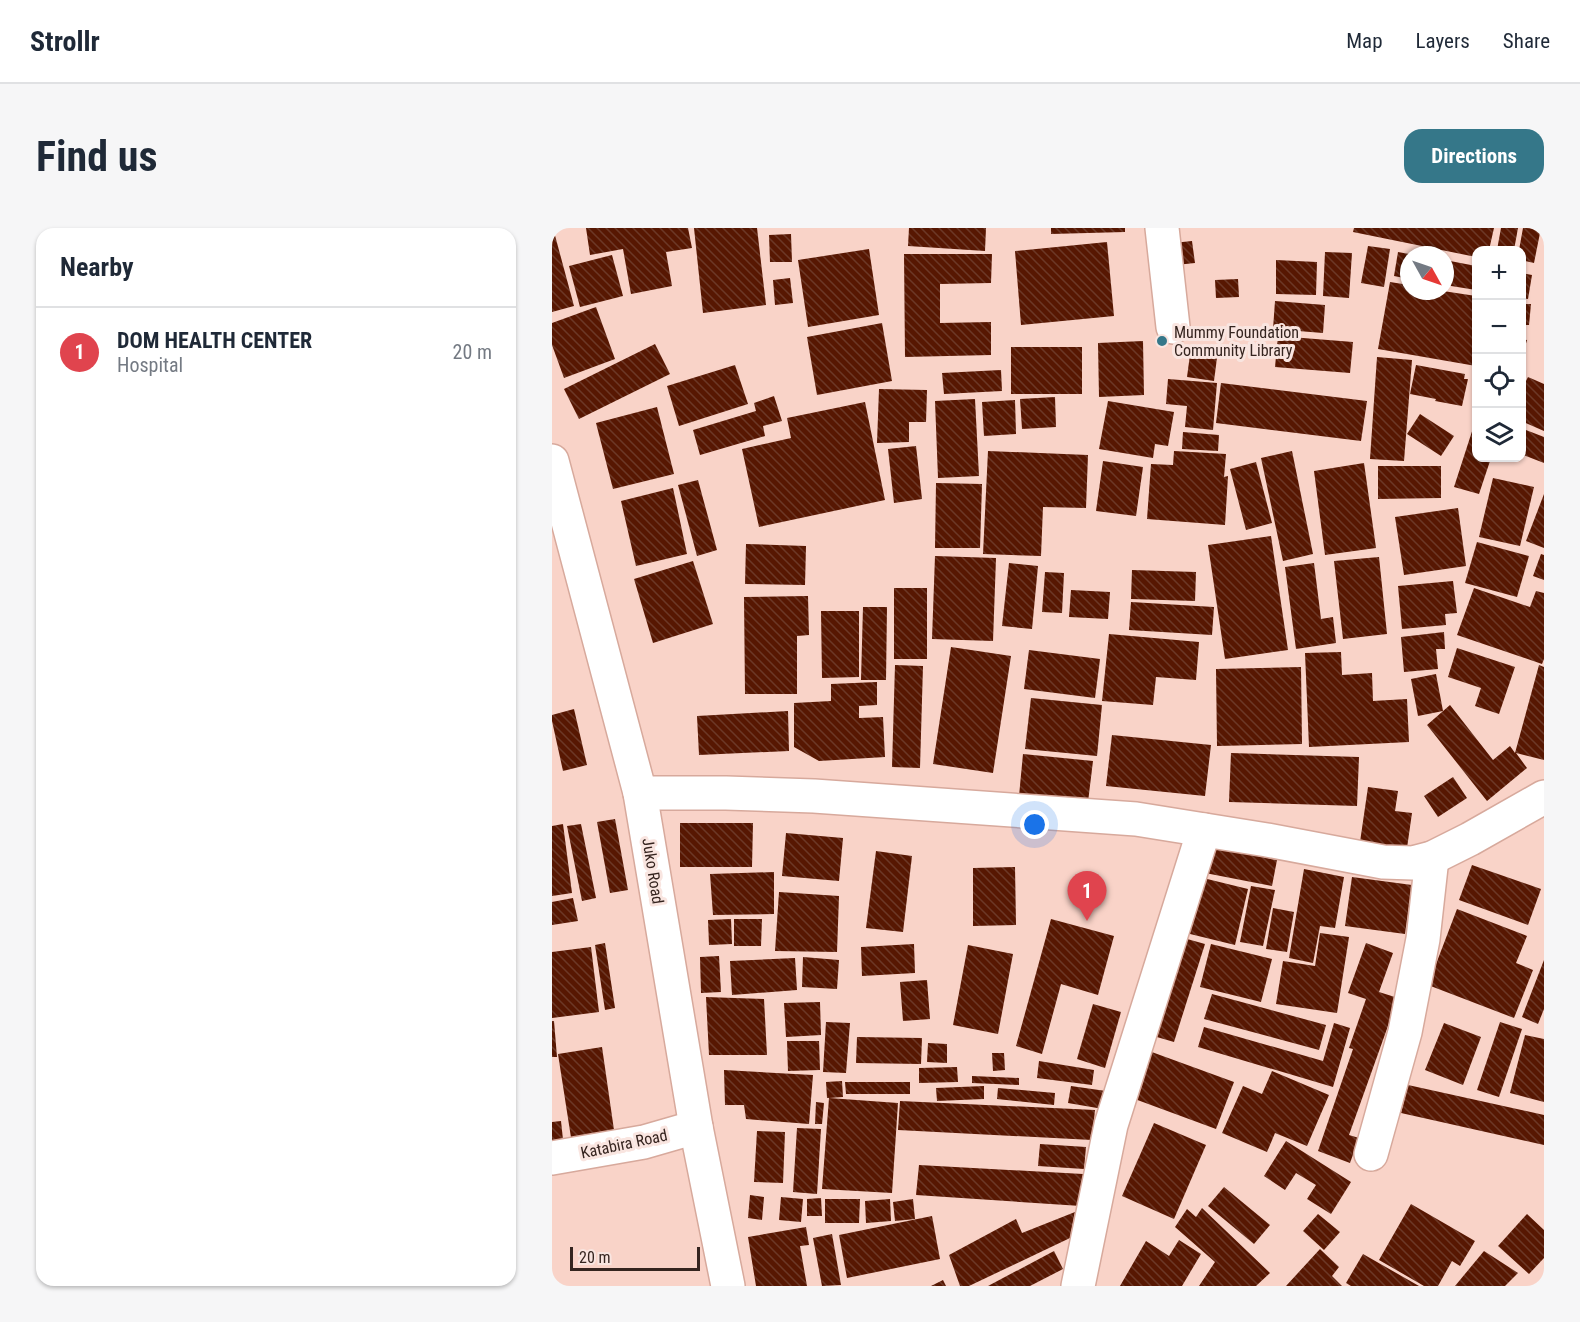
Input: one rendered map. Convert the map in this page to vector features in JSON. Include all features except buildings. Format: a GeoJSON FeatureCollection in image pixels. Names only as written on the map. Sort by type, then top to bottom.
{"type":"FeatureCollection","features":[{"type":"Feature","properties":{"kind":"street"},"geometry":{"type":"LineString","coordinates":[[1162,228],[1173,327]]}},
{"type":"Feature","properties":{"kind":"street","name":"Juko Road"},"geometry":{"type":"LineString","coordinates":[[552,461],[561,533],[640,793],[696,1127],[728,1286]]}},
{"type":"Feature","properties":{"kind":"street"},"geometry":{"type":"LineString","coordinates":[[640,793],[814,796],[1136,819],[1383,862],[1413,863],[1432,858],[1470,839],[1544,797]]}},
{"type":"Feature","properties":{"kind":"street"},"geometry":{"type":"LineString","coordinates":[[1078,1286],[1111,1125],[1204,830]]}},
{"type":"Feature","properties":{"kind":"street"},"geometry":{"type":"LineString","coordinates":[[1371,1154],[1405,1032],[1423,939],[1432,858]]}},
{"type":"Feature","properties":{"kind":"street","name":"Katabira Road"},"geometry":{"type":"LineString","coordinates":[[552,1158],[644,1142],[696,1127]]}},
{"type":"Feature","properties":{"kind":"place","name":"Mummy Foundation Community Library"},"geometry":{"type":"Point","coordinates":[1162,341]}},
{"type":"Feature","properties":{"kind":"place","name":"DOM HEALTH CENTER"},"geometry":{"type":"Point","coordinates":[1087,921]}}]}
